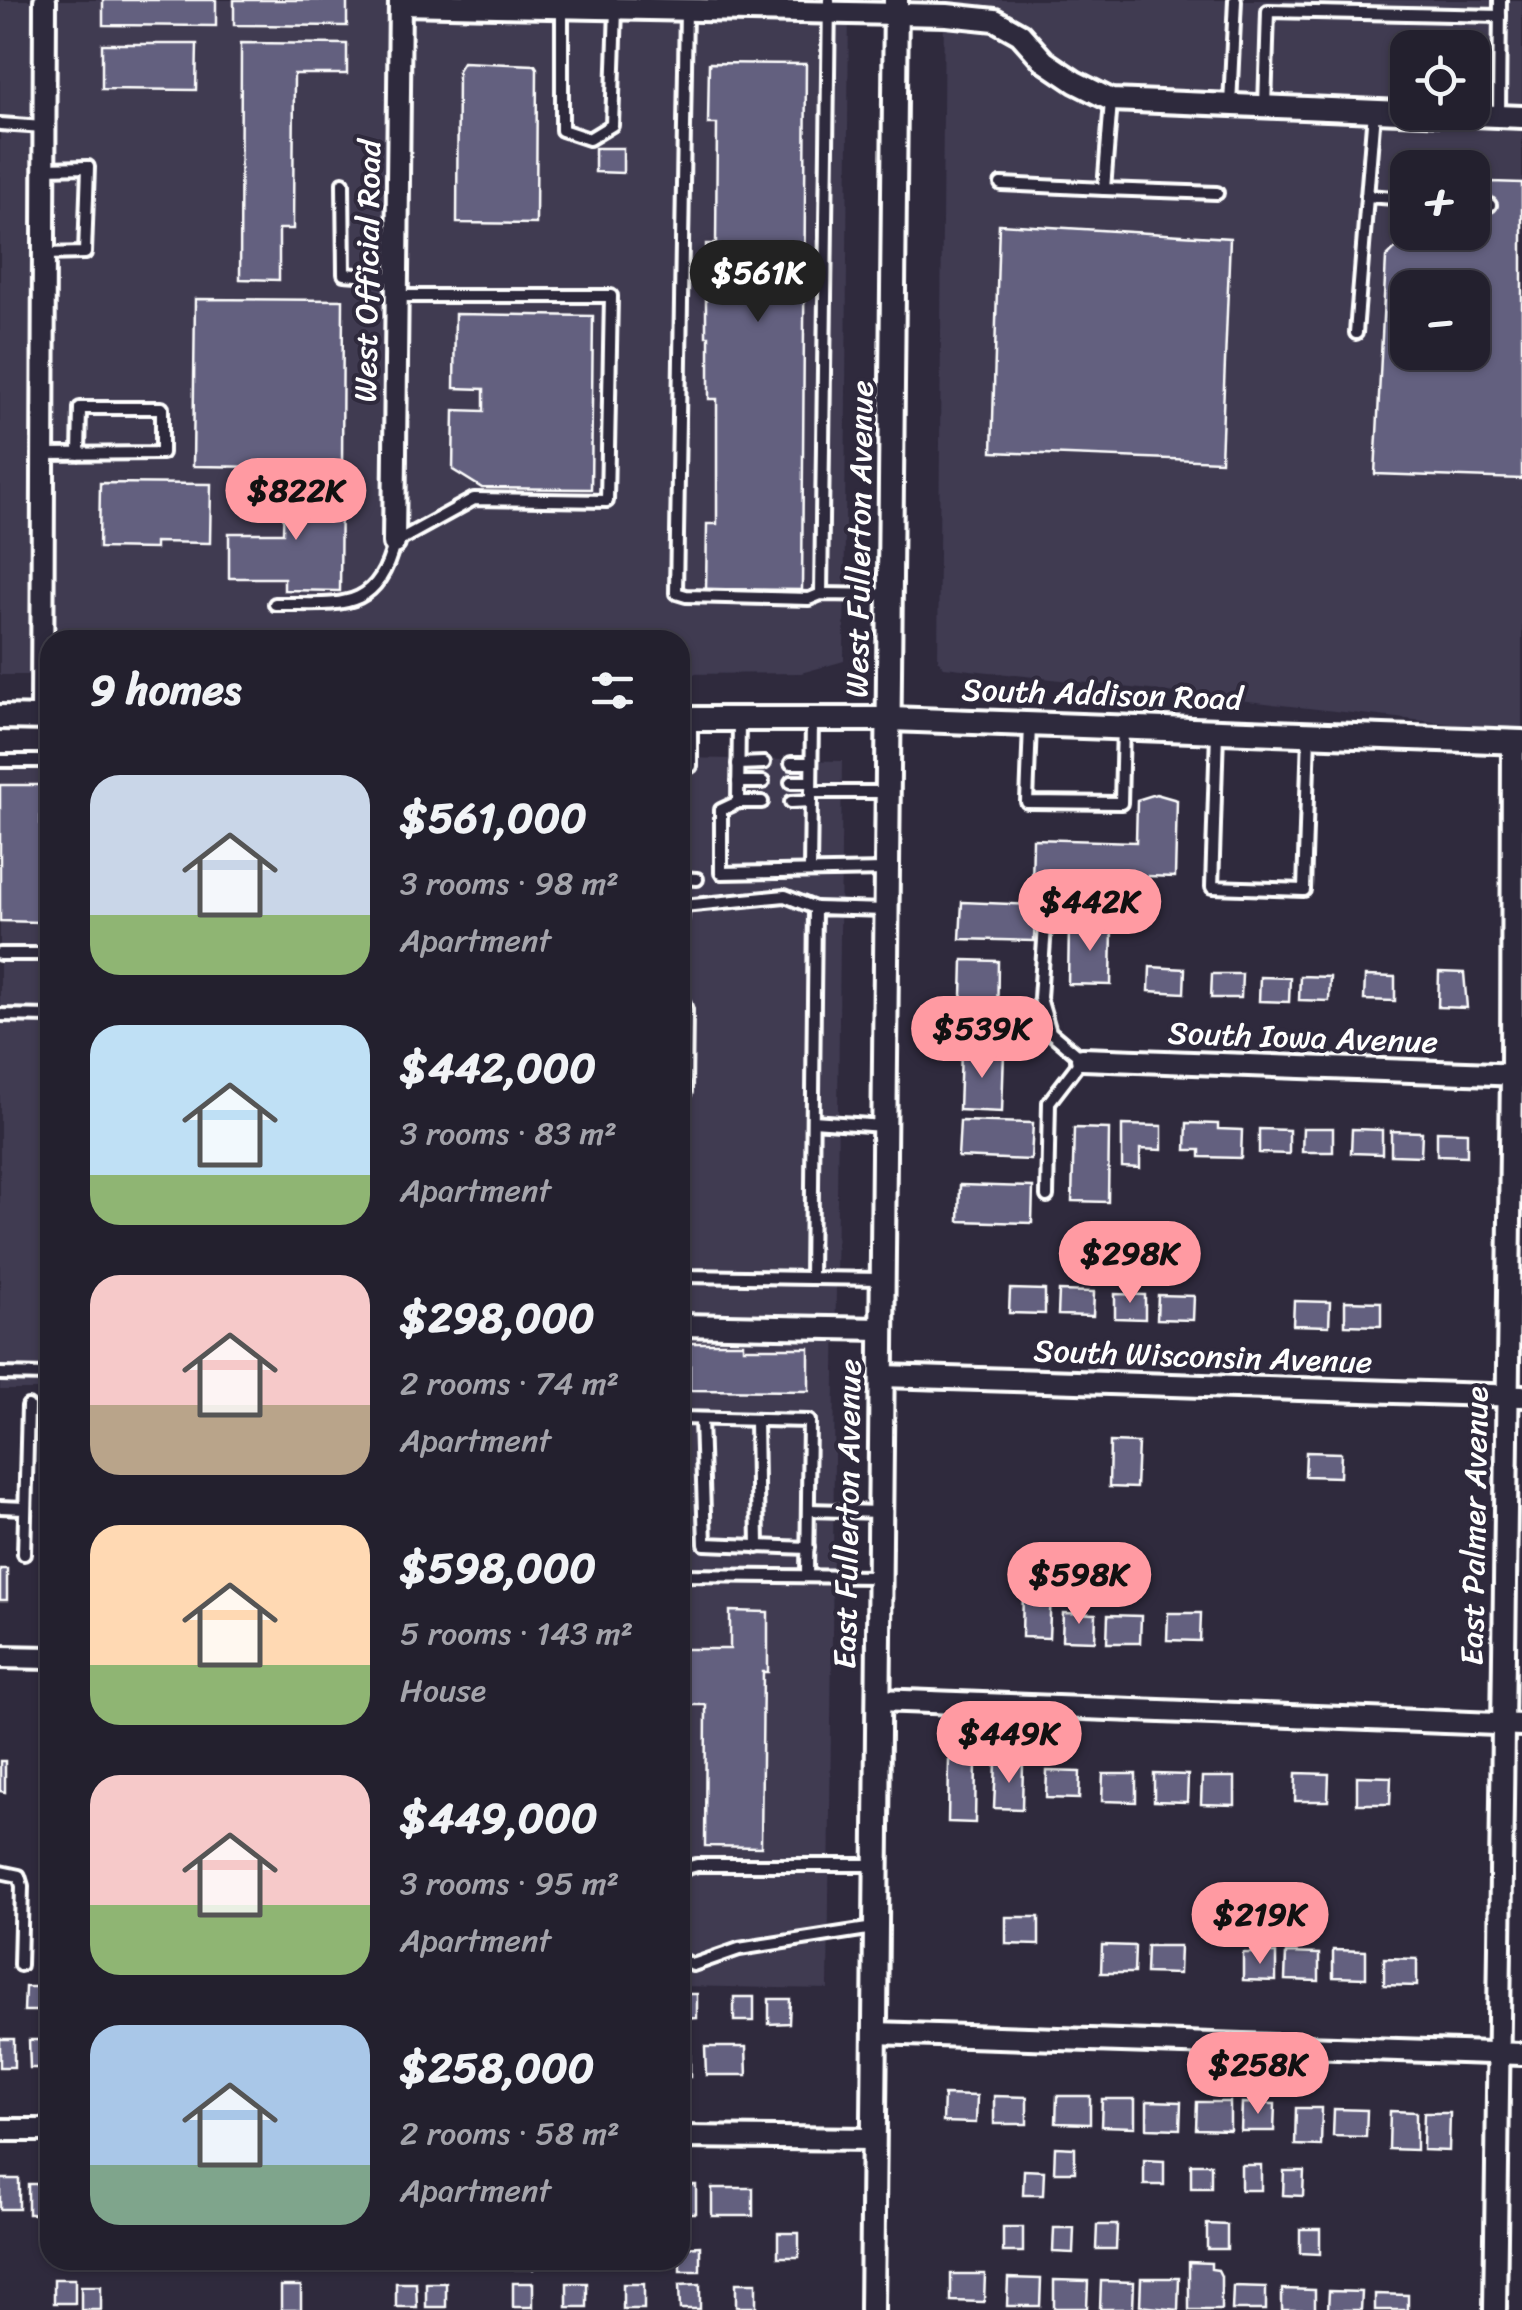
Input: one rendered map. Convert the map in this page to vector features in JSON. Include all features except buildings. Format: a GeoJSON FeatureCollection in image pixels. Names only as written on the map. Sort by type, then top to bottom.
{"type":"FeatureCollection","features":[{"type":"Feature","properties":{"kind":"street"},"geometry":{"type":"LineString","coordinates":[[45,0],[45,630]]}},
{"type":"Feature","properties":{"kind":"street"},"geometry":{"type":"LineString","coordinates":[[400,2],[616,8],[896,6],[996,20],[1020,34],[1044,61],[1112,100],[1522,117]]}},
{"type":"Feature","properties":{"kind":"street","name":"West Official Road"},"geometry":{"type":"LineString","coordinates":[[394,543],[400,2]]}},
{"type":"Feature","properties":{"kind":"street","name":"West Fullerton Avenue"},"geometry":{"type":"LineString","coordinates":[[890,719],[896,6]]}},
{"type":"Feature","properties":{"kind":"street"},"geometry":{"type":"LineString","coordinates":[[0,717],[40,718]]}},
{"type":"Feature","properties":{"kind":"street","name":"South Addison Road"},"geometry":{"type":"LineString","coordinates":[[690,719],[890,719],[1517,742]]}},
{"type":"Feature","properties":{"kind":"street","name":"East Fullerton Avenue"},"geometry":{"type":"LineString","coordinates":[[872,2310],[890,719]]}},
{"type":"Feature","properties":{"kind":"street","name":"East Palmer Avenue"},"geometry":{"type":"LineString","coordinates":[[1495,2310],[1498,2053],[1511,1724],[1517,742]]}},
{"type":"Feature","properties":{"kind":"street","name":"South Iowa Avenue"},"geometry":{"type":"LineString","coordinates":[[1082,1059],[1517,1074]]}},
{"type":"Feature","properties":{"kind":"street"},"geometry":{"type":"LineString","coordinates":[[690,1325],[881,1329]]}},
{"type":"Feature","properties":{"kind":"street","name":"South Wisconsin Avenue"},"geometry":{"type":"LineString","coordinates":[[882,1376],[1514,1395]]}},
{"type":"Feature","properties":{"kind":"street"},"geometry":{"type":"LineString","coordinates":[[0,1657],[40,1658]]}},
{"type":"Feature","properties":{"kind":"street"},"geometry":{"type":"LineString","coordinates":[[878,1700],[1511,1724]]}},
{"type":"Feature","properties":{"kind":"street"},"geometry":{"type":"LineString","coordinates":[[874,2033],[1522,2054]]}},
{"type":"Feature","properties":{"kind":"street"},"geometry":{"type":"LineString","coordinates":[[0,2130],[40,2130]]}},
{"type":"Feature","properties":{"kind":"street"},"geometry":{"type":"LineString","coordinates":[[690,2137],[872,2139]]}},
{"type":"Feature","properties":{"kind":"lane"},"geometry":{"type":"LineString","coordinates":[[1230,106],[1235,0]]}},
{"type":"Feature","properties":{"kind":"lane"},"geometry":{"type":"LineString","coordinates":[[1499,116],[1500,0]]}},
{"type":"Feature","properties":{"kind":"lane"},"geometry":{"type":"LineString","coordinates":[[675,6],[676,593],[809,599],[821,594],[890,595]]}},
{"type":"Feature","properties":{"kind":"lane"},"geometry":{"type":"LineString","coordinates":[[821,594],[829,6]]}},
{"type":"Feature","properties":{"kind":"lane"},"geometry":{"type":"LineString","coordinates":[[562,7],[562,130],[589,139],[612,125],[616,8]]}},
{"type":"Feature","properties":{"kind":"lane"},"geometry":{"type":"LineString","coordinates":[[1265,107],[1268,11],[1500,16]]}},
{"type":"Feature","properties":{"kind":"lane"},"geometry":{"type":"LineString","coordinates":[[1104,189],[1112,100]]}},
{"type":"Feature","properties":{"kind":"lane"},"geometry":{"type":"LineString","coordinates":[[1356,333],[1374,111]]}},
{"type":"Feature","properties":{"kind":"lane"},"geometry":{"type":"LineString","coordinates":[[0,124],[44,126]]}},
{"type":"Feature","properties":{"kind":"lane"},"geometry":{"type":"LineString","coordinates":[[44,168],[88,167],[84,253],[44,254]]}},
{"type":"Feature","properties":{"kind":"lane"},"geometry":{"type":"LineString","coordinates":[[275,604],[346,603],[364,595],[388,570],[394,543],[474,499],[607,501],[611,296],[397,287],[344,274],[343,183]]}},
{"type":"Feature","properties":{"kind":"lane"},"geometry":{"type":"LineString","coordinates":[[1001,184],[1217,193]]}},
{"type":"Feature","properties":{"kind":"lane"},"geometry":{"type":"LineString","coordinates":[[1367,196],[1390,198]]}},
{"type":"Feature","properties":{"kind":"lane"},"geometry":{"type":"LineString","coordinates":[[42,454],[79,454],[162,453],[162,408],[80,408],[79,454]]}},
{"type":"Feature","properties":{"kind":"lane"},"geometry":{"type":"LineString","coordinates":[[738,718],[738,802]]}},
{"type":"Feature","properties":{"kind":"lane"},"geometry":{"type":"LineString","coordinates":[[810,871],[812,718]]}},
{"type":"Feature","properties":{"kind":"lane"},"geometry":{"type":"LineString","coordinates":[[1030,724],[1027,802],[1121,803],[1123,728]]}},
{"type":"Feature","properties":{"kind":"lane"},"geometry":{"type":"LineString","coordinates":[[1217,731],[1212,887],[1304,890],[1309,734]]}},
{"type":"Feature","properties":{"kind":"lane"},"geometry":{"type":"LineString","coordinates":[[0,761],[40,761]]}},
{"type":"Feature","properties":{"kind":"lane"},"geometry":{"type":"LineString","coordinates":[[738,764],[764,763]]}},
{"type":"Feature","properties":{"kind":"lane"},"geometry":{"type":"LineString","coordinates":[[791,763],[811,763]]}},
{"type":"Feature","properties":{"kind":"lane"},"geometry":{"type":"LineString","coordinates":[[738,782],[763,782]]}},
{"type":"Feature","properties":{"kind":"lane"},"geometry":{"type":"LineString","coordinates":[[791,782],[811,792],[888,792]]}},
{"type":"Feature","properties":{"kind":"lane"},"geometry":{"type":"LineString","coordinates":[[791,802],[811,792]]}},
{"type":"Feature","properties":{"kind":"lane"},"geometry":{"type":"LineString","coordinates":[[762,802],[738,802],[722,810],[721,872],[887,870]]}},
{"type":"Feature","properties":{"kind":"lane"},"geometry":{"type":"LineString","coordinates":[[690,878],[697,878]]}},
{"type":"Feature","properties":{"kind":"lane"},"geometry":{"type":"LineString","coordinates":[[690,905],[785,896],[816,908],[887,910]]}},
{"type":"Feature","properties":{"kind":"lane"},"geometry":{"type":"LineString","coordinates":[[811,1278],[816,908]]}},
{"type":"Feature","properties":{"kind":"lane"},"geometry":{"type":"LineString","coordinates":[[1045,926],[1040,998],[1050,1032],[1082,1059],[1049,1102],[1048,1196]]}},
{"type":"Feature","properties":{"kind":"lane"},"geometry":{"type":"LineString","coordinates":[[0,954],[40,954]]}},
{"type":"Feature","properties":{"kind":"lane"},"geometry":{"type":"LineString","coordinates":[[0,1015],[40,1016]]}},
{"type":"Feature","properties":{"kind":"lane"},"geometry":{"type":"LineString","coordinates":[[813,1121],[884,1126]]}},
{"type":"Feature","properties":{"kind":"lane"},"geometry":{"type":"LineString","coordinates":[[690,1276],[882,1279]]}},
{"type":"Feature","properties":{"kind":"lane"},"geometry":{"type":"LineString","coordinates":[[0,1374],[40,1375]]}},
{"type":"Feature","properties":{"kind":"lane"},"geometry":{"type":"LineString","coordinates":[[24,1554],[28,1406]]}},
{"type":"Feature","properties":{"kind":"lane"},"geometry":{"type":"LineString","coordinates":[[690,1418],[809,1421],[808,1575]]}},
{"type":"Feature","properties":{"kind":"lane"},"geometry":{"type":"LineString","coordinates":[[701,1419],[705,1544],[808,1548]]}},
{"type":"Feature","properties":{"kind":"lane"},"geometry":{"type":"LineString","coordinates":[[756,1420],[758,1546]]}},
{"type":"Feature","properties":{"kind":"lane"},"geometry":{"type":"LineString","coordinates":[[0,1507],[25,1508]]}},
{"type":"Feature","properties":{"kind":"lane"},"geometry":{"type":"LineString","coordinates":[[808,1510],[880,1512]]}},
{"type":"Feature","properties":{"kind":"lane"},"geometry":{"type":"LineString","coordinates":[[690,1574],[879,1578]]}},
{"type":"Feature","properties":{"kind":"lane"},"geometry":{"type":"LineString","coordinates":[[690,1867],[876,1865]]}},
{"type":"Feature","properties":{"kind":"lane"},"geometry":{"type":"LineString","coordinates":[[0,1872],[19,1876],[22,1886],[20,1965]]}},
{"type":"Feature","properties":{"kind":"lane"},"geometry":{"type":"LineString","coordinates":[[690,1963],[739,1950],[875,1928]]}},
{"type":"Feature","properties":{"kind":"shaded area"},"geometry":{"type":"Polygon","coordinates":[[[0,0],[849,0],[844,661],[801,673],[690,674],[690,630],[40,630],[40,675],[0,675],[0,0]]]}},
{"type":"Feature","properties":{"kind":"shaded area"},"geometry":{"type":"Polygon","coordinates":[[[944,0],[1522,0],[1522,732],[944,667],[938,660],[944,0]]]}},
{"type":"Feature","properties":{"kind":"shaded area"},"geometry":{"type":"Polygon","coordinates":[[[0,754],[40,755],[40,1390],[0,1390],[0,754]]]}},
{"type":"Feature","properties":{"kind":"shaded area"},"geometry":{"type":"Polygon","coordinates":[[[690,758],[842,761],[828,1989],[690,1986],[690,758]]]}}]}
